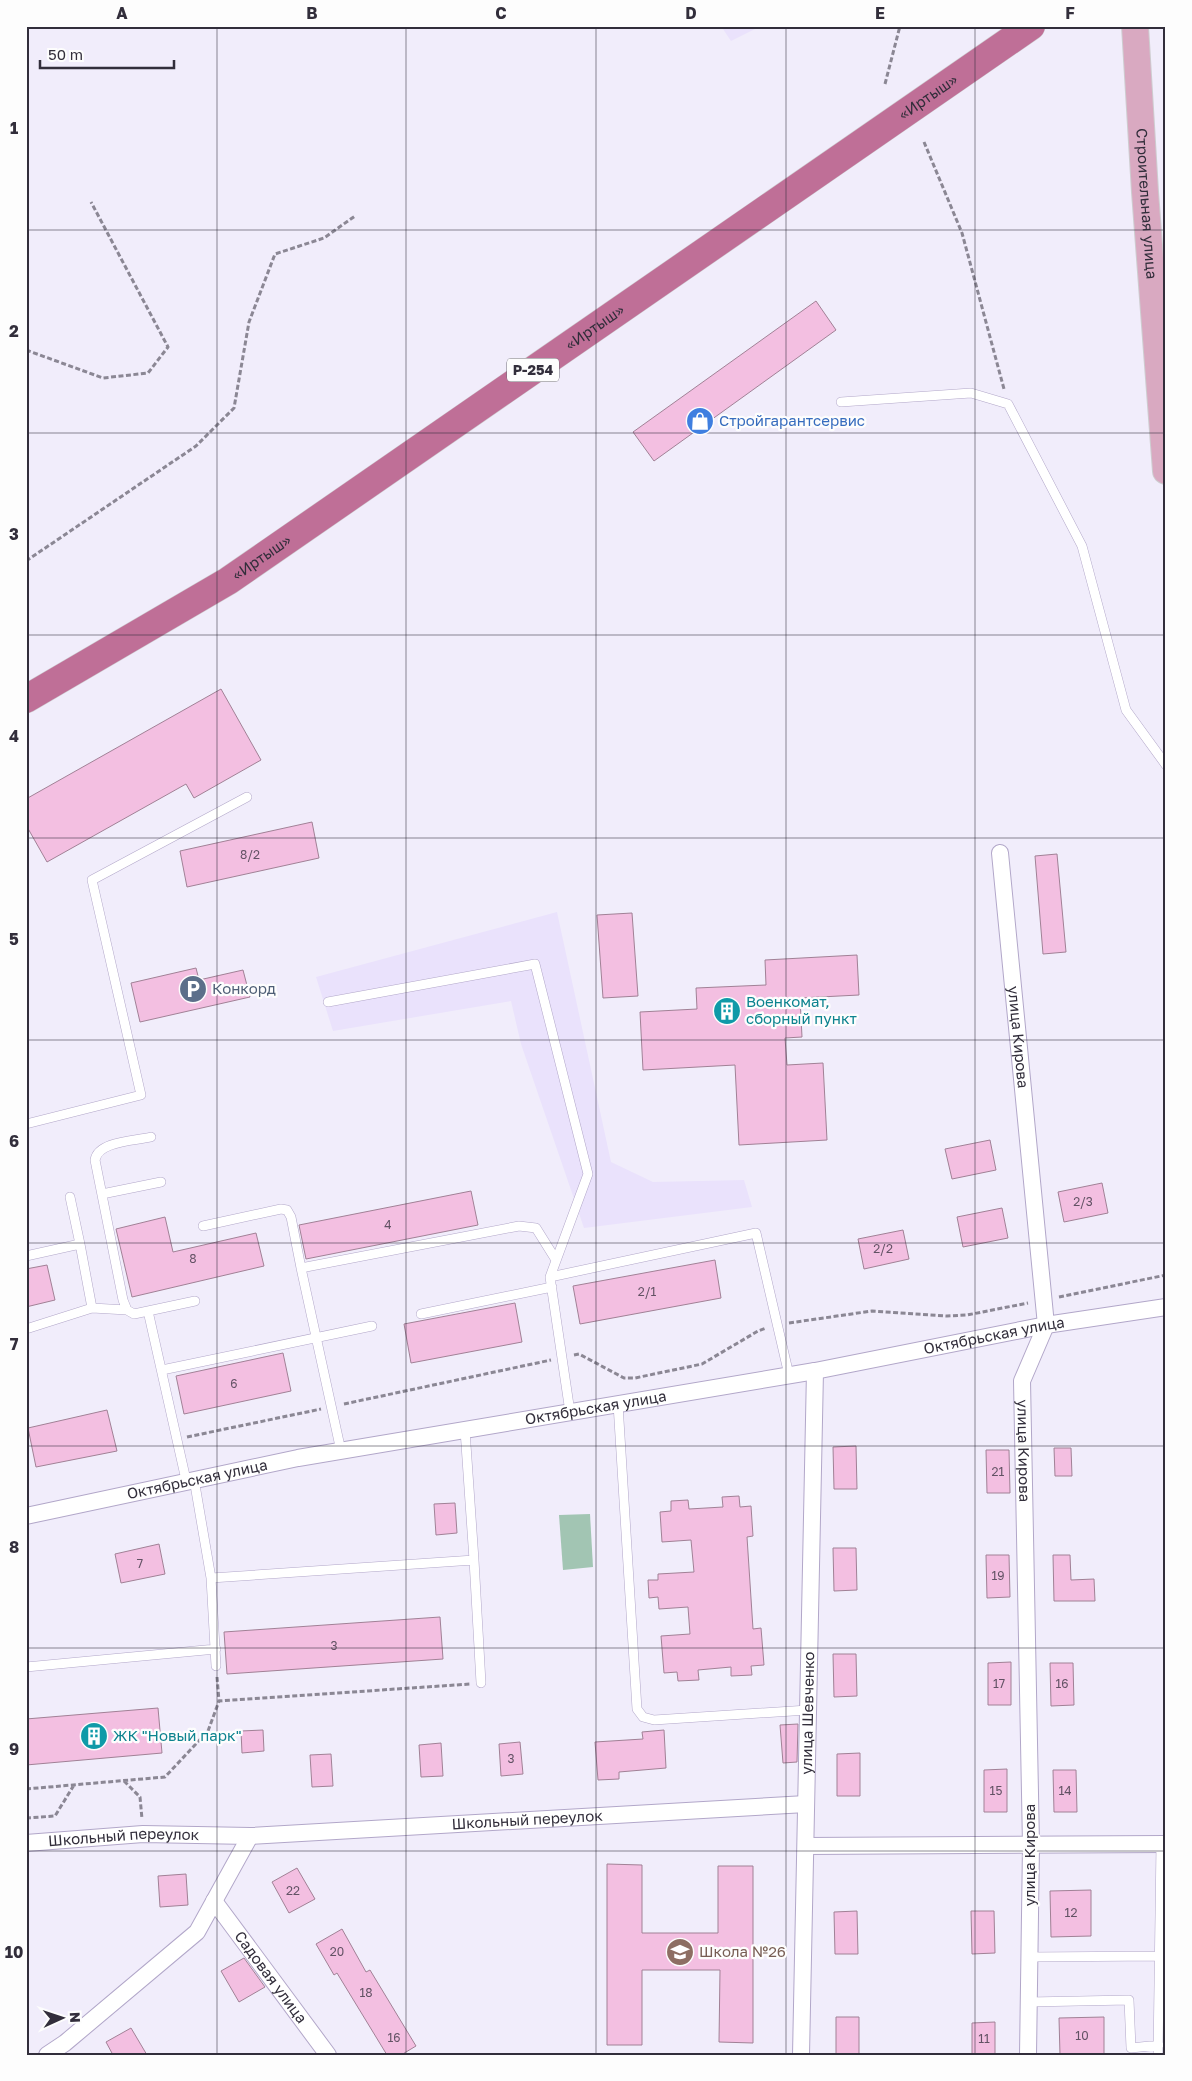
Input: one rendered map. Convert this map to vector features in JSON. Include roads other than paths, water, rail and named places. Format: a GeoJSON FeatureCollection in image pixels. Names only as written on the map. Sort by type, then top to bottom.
{"type":"FeatureCollection","features":[{"type":"Feature","properties":{"kind":"highway","name":"«Иртыш»"},"geometry":{"type":"LineString","coordinates":[[26,699],[228,581],[1030,26]]}},
{"type":"Feature","properties":{"kind":"main road"},"geometry":{"type":"LineString","coordinates":[[1116,26],[1136,38],[1148,26]]}},
{"type":"Feature","properties":{"kind":"main road","name":"Строительная улица"},"geometry":{"type":"LineString","coordinates":[[1136,38],[1145,192],[1166,471]]}},
{"type":"Feature","properties":{"kind":"street","name":"улица Кирова"},"geometry":{"type":"LineString","coordinates":[[1000,854],[1046,1325],[1022,1381],[1031,1845],[1028,2055]]}},
{"type":"Feature","properties":{"kind":"street","name":"Октябрьская улица"},"geometry":{"type":"LineString","coordinates":[[26,1516],[190,1479],[342,1450],[815,1371],[1046,1325],[1166,1307]]}},
{"type":"Feature","properties":{"kind":"street","name":"улица Шевченко"},"geometry":{"type":"LineString","coordinates":[[801,2055],[815,1371]]}},
{"type":"Feature","properties":{"kind":"street","name":"Школьный переулок"},"geometry":{"type":"LineString","coordinates":[[26,1843],[143,1834],[250,1836],[806,1804]]}},
{"type":"Feature","properties":{"kind":"street"},"geometry":{"type":"LineString","coordinates":[[47,2055],[69,2049],[197,1932],[250,1836]]}},
{"type":"Feature","properties":{"kind":"street"},"geometry":{"type":"LineString","coordinates":[[806,1846],[1164,1844]]}},
{"type":"Feature","properties":{"kind":"street","name":"Садовая улица"},"geometry":{"type":"LineString","coordinates":[[214,1901],[328,2055]]}},
{"type":"Feature","properties":{"kind":"lane"},"geometry":{"type":"LineString","coordinates":[[840,402],[971,393],[1008,404],[1082,546],[1126,710],[1166,765]]}},
{"type":"Feature","properties":{"kind":"lane"},"geometry":{"type":"LineString","coordinates":[[26,1124],[141,1095],[92,880],[246,797]]}},
{"type":"Feature","properties":{"kind":"lane"},"geometry":{"type":"LineString","coordinates":[[328,1002],[535,964],[588,1174],[556,1260],[551,1282],[570,1412]]}},
{"type":"Feature","properties":{"kind":"lane"},"geometry":{"type":"LineString","coordinates":[[127,1310],[95,1160],[96,1153],[103,1146],[152,1138]]}},
{"type":"Feature","properties":{"kind":"lane"},"geometry":{"type":"LineString","coordinates":[[102,1194],[161,1182]]}},
{"type":"Feature","properties":{"kind":"lane"},"geometry":{"type":"LineString","coordinates":[[70,1197],[92,1308]]}},
{"type":"Feature","properties":{"kind":"lane"},"geometry":{"type":"LineString","coordinates":[[203,1226],[281,1209],[287,1210],[291,1216],[316,1338],[342,1450]]}},
{"type":"Feature","properties":{"kind":"lane"},"geometry":{"type":"LineString","coordinates":[[301,1268],[519,1226],[536,1228],[556,1260]]}},
{"type":"Feature","properties":{"kind":"lane"},"geometry":{"type":"LineString","coordinates":[[421,1314],[756,1233],[789,1375]]}},
{"type":"Feature","properties":{"kind":"lane"},"geometry":{"type":"LineString","coordinates":[[26,1256],[80,1244]]}},
{"type":"Feature","properties":{"kind":"lane"},"geometry":{"type":"LineString","coordinates":[[26,1329],[92,1308],[127,1310],[134,1314],[194,1301]]}},
{"type":"Feature","properties":{"kind":"lane"},"geometry":{"type":"LineString","coordinates":[[148,1311],[177,1440],[190,1479],[211,1578],[216,1666]]}},
{"type":"Feature","properties":{"kind":"lane"},"geometry":{"type":"LineString","coordinates":[[162,1370],[372,1326]]}},
{"type":"Feature","properties":{"kind":"lane"},"geometry":{"type":"LineString","coordinates":[[618,1404],[637,1709],[644,1717],[654,1720],[808,1710]]}},
{"type":"Feature","properties":{"kind":"lane"},"geometry":{"type":"LineString","coordinates":[[465,1430],[481,1683]]}},
{"type":"Feature","properties":{"kind":"lane"},"geometry":{"type":"LineString","coordinates":[[211,1578],[474,1560]]}},
{"type":"Feature","properties":{"kind":"lane"},"geometry":{"type":"LineString","coordinates":[[26,1666],[216,1649]]}},
{"type":"Feature","properties":{"kind":"lane"},"geometry":{"type":"LineString","coordinates":[[1158,2055],[1164,1844]]}},
{"type":"Feature","properties":{"kind":"lane"},"geometry":{"type":"LineString","coordinates":[[1029,1957],[1160,1956]]}},
{"type":"Feature","properties":{"kind":"lane"},"geometry":{"type":"LineString","coordinates":[[1029,2002],[1130,2000],[1131,2048],[1159,2045]]}},
{"type":"Feature","properties":{"kind":"place","name":"Стройгарантсервис"},"geometry":{"type":"Point","coordinates":[700,421]}},
{"type":"Feature","properties":{"kind":"place","name":"Конкорд"},"geometry":{"type":"Point","coordinates":[193,989]}},
{"type":"Feature","properties":{"kind":"place","name":"Военкомат, сборный пункт"},"geometry":{"type":"Point","coordinates":[727,1011]}},
{"type":"Feature","properties":{"kind":"place","name":"ЖК \"Новый парк\""},"geometry":{"type":"Point","coordinates":[94,1736]}},
{"type":"Feature","properties":{"kind":"place","name":"Школа №26"},"geometry":{"type":"Point","coordinates":[680,1952]}}]}
